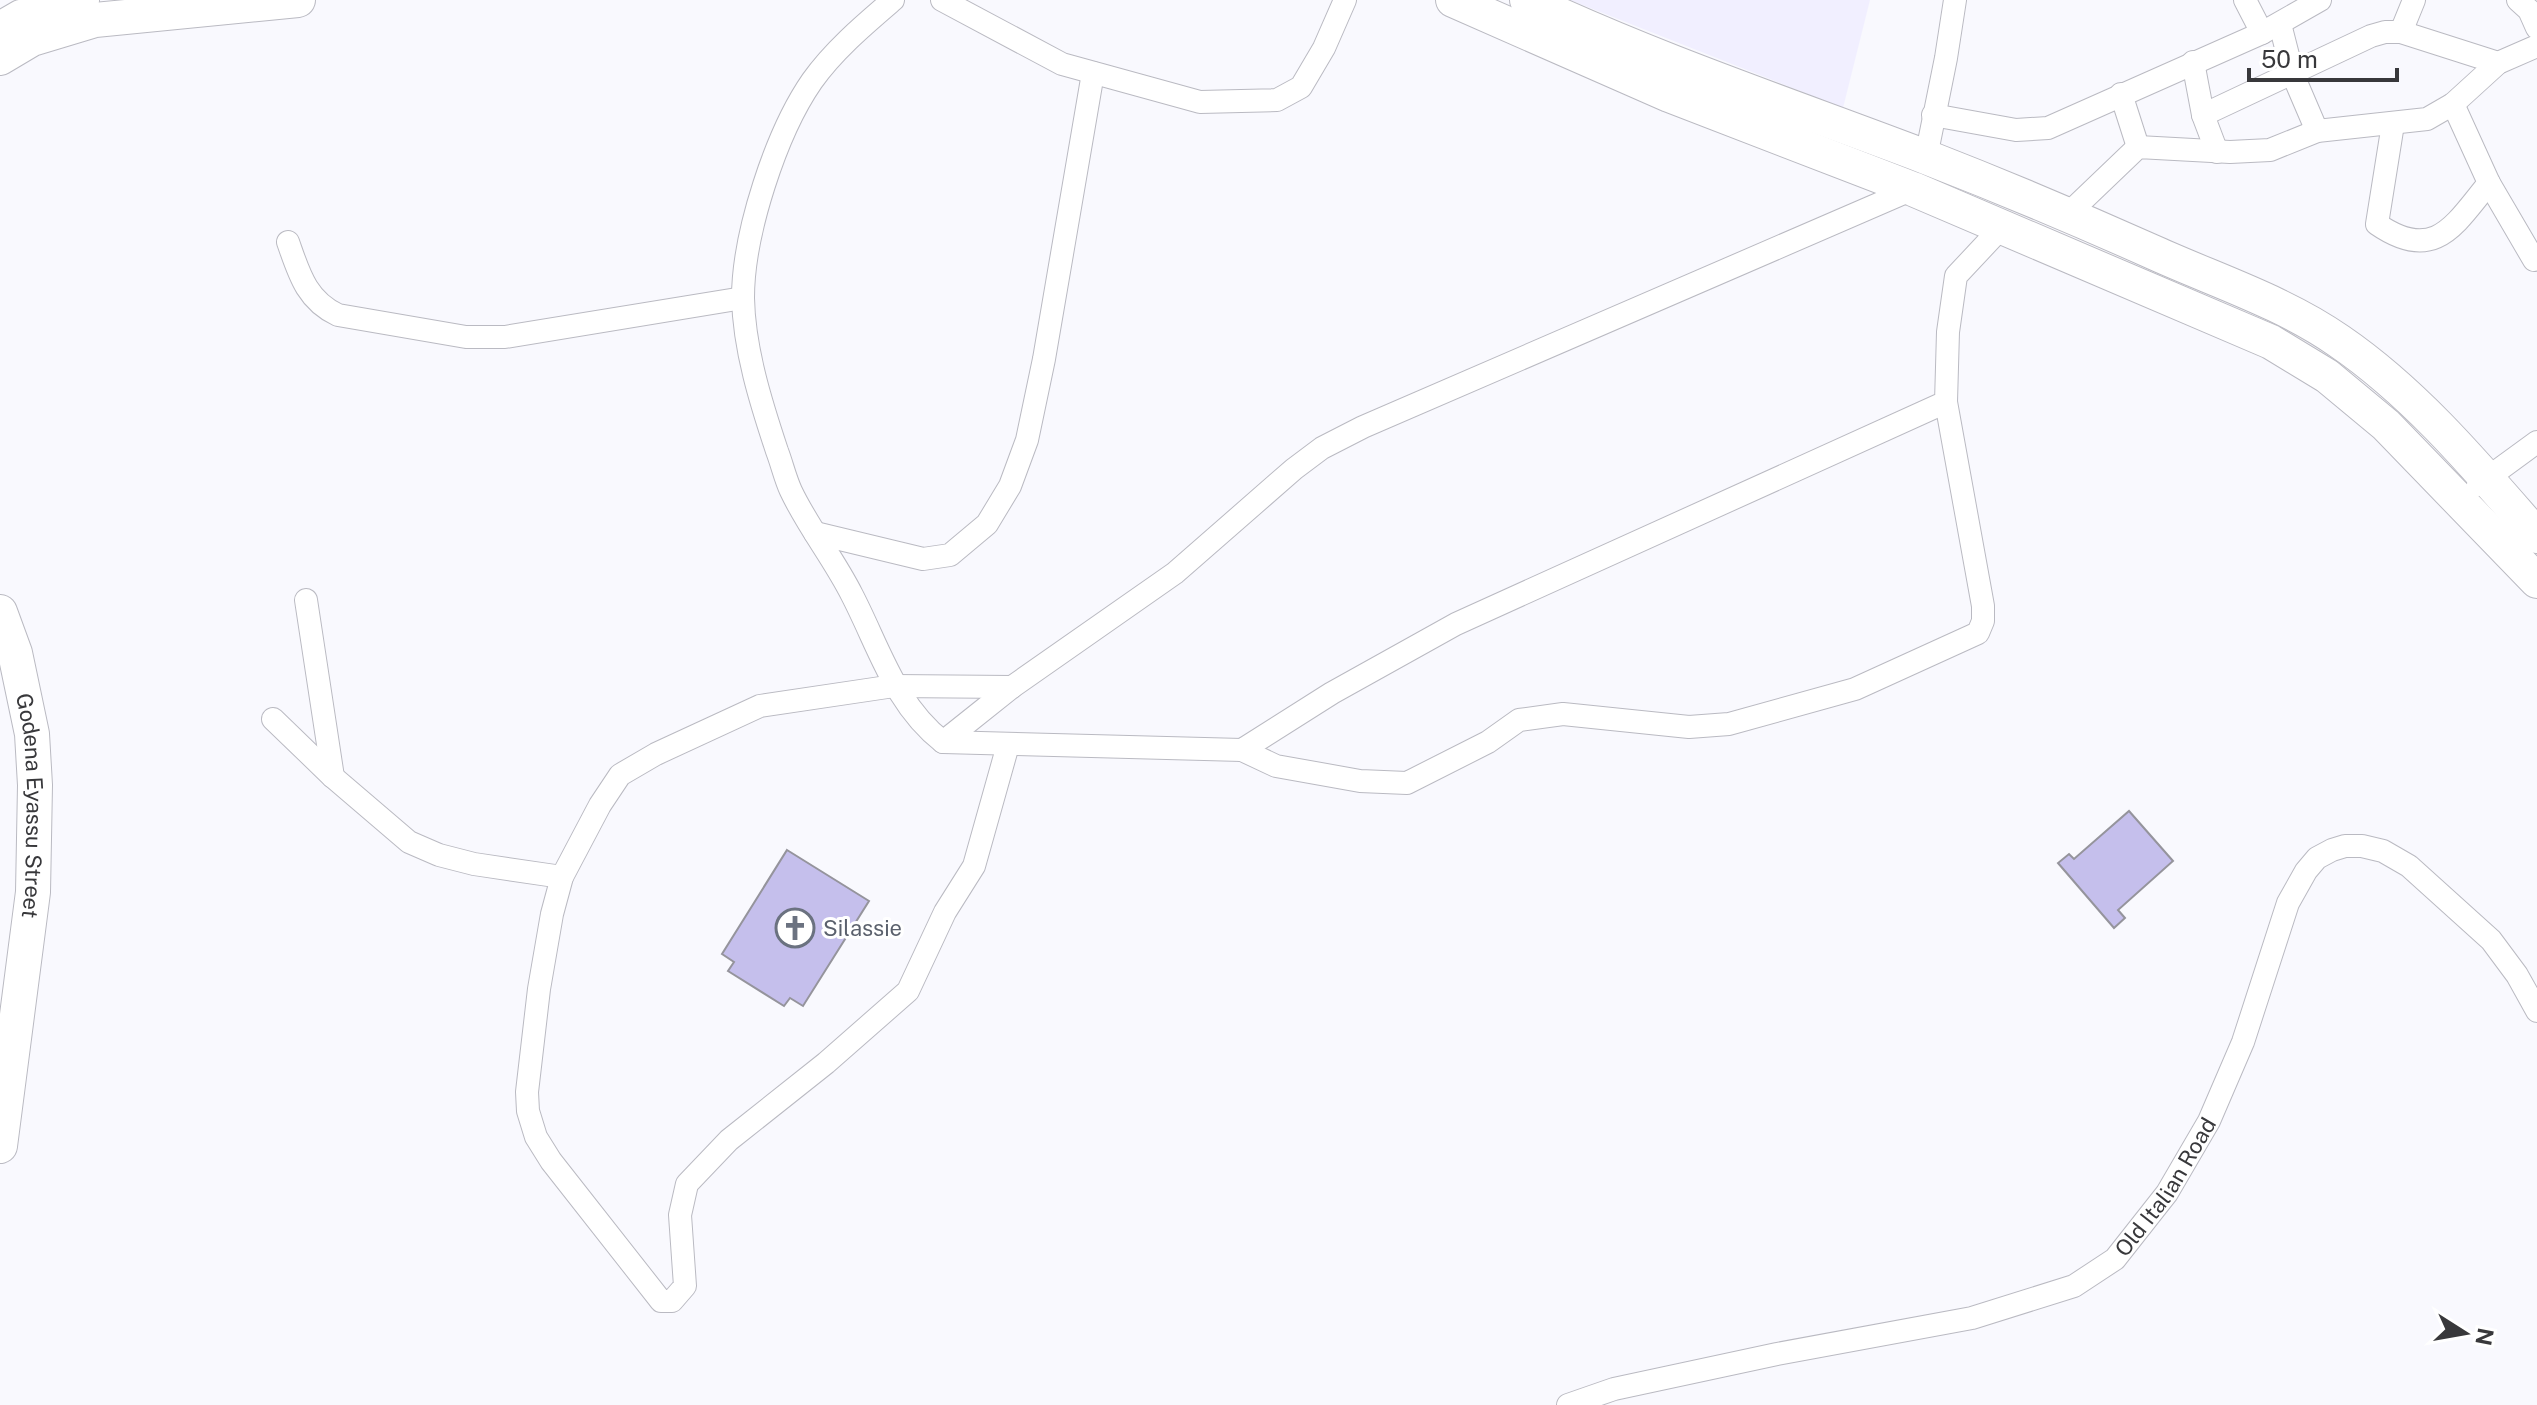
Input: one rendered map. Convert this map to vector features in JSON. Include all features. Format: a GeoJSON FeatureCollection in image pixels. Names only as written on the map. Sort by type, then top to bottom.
{"type":"FeatureCollection","features":[{"type":"Feature","properties":{"kind":"main road"},"geometry":{"type":"LineString","coordinates":[[0,29],[21,17],[82,0]]}},
{"type":"Feature","properties":{"kind":"main road"},"geometry":{"type":"LineString","coordinates":[[0,58],[32,39],[95,20],[298,0]]}},
{"type":"Feature","properties":{"kind":"main road"},"geometry":{"type":"LineString","coordinates":[[1453,0],[1602,51],[1675,81],[2001,228],[2239,326],[2303,360],[2386,425],[2537,581]]}},
{"type":"Feature","properties":{"kind":"main road"},"geometry":{"type":"LineString","coordinates":[[1527,0],[1602,51]]}},
{"type":"Feature","properties":{"kind":"main road"},"geometry":{"type":"LineString","coordinates":[[1675,81],[1926,157],[2068,214],[2269,301],[2325,332],[2366,360],[2486,478],[2537,536]]}},
{"type":"Feature","properties":{"kind":"main road","name":"Godena Eyassu Street"},"geometry":{"type":"LineString","coordinates":[[0,612],[15,653],[32,734],[35,785],[33,892],[0,1146]]}},
{"type":"Feature","properties":{"kind":"street"},"geometry":{"type":"LineString","coordinates":[[893,0],[823,68],[788,122],[761,197],[743,298],[763,408],[790,489],[851,593],[894,686],[928,731],[943,742],[1242,750],[1276,766],[1360,781],[1407,783],[1488,742],[1519,720],[1563,714],[1689,727],[1729,724],[1855,689],[1978,633],[1983,621],[1983,606],[1946,402],[1948,332],[1956,276],[2001,228]]}},
{"type":"Feature","properties":{"kind":"street"},"geometry":{"type":"LineString","coordinates":[[942,0],[1062,64],[1200,102],[1277,100],[1301,87],[1324,48],[1345,0]]}},
{"type":"Feature","properties":{"kind":"street"},"geometry":{"type":"LineString","coordinates":[[1926,157],[1955,0]]}},
{"type":"Feature","properties":{"kind":"street"},"geometry":{"type":"LineString","coordinates":[[2245,0],[2271,28],[2317,131]]}},
{"type":"Feature","properties":{"kind":"street"},"geometry":{"type":"LineString","coordinates":[[1933,115],[2016,130],[2048,128],[2271,28],[2320,0]]}},
{"type":"Feature","properties":{"kind":"street"},"geometry":{"type":"LineString","coordinates":[[2401,32],[2414,0]]}},
{"type":"Feature","properties":{"kind":"street"},"geometry":{"type":"LineString","coordinates":[[2518,0],[2529,10],[2537,28]]}},
{"type":"Feature","properties":{"kind":"street"},"geometry":{"type":"LineString","coordinates":[[2203,115],[2385,32],[2401,32],[2498,63]]}},
{"type":"Feature","properties":{"kind":"street"},"geometry":{"type":"LineString","coordinates":[[2068,214],[2138,147],[2217,152],[2270,150],[2317,131],[2427,119],[2453,104],[2498,63],[2537,46]]}},
{"type":"Feature","properties":{"kind":"street"},"geometry":{"type":"LineString","coordinates":[[2193,62],[2203,115],[2217,152]]}},
{"type":"Feature","properties":{"kind":"street"},"geometry":{"type":"LineString","coordinates":[[815,533],[923,559],[950,555],[987,524],[1010,486],[1027,440],[1044,359],[1093,73]]}},
{"type":"Feature","properties":{"kind":"street"},"geometry":{"type":"LineString","coordinates":[[2121,94],[2138,147]]}},
{"type":"Feature","properties":{"kind":"street"},"geometry":{"type":"LineString","coordinates":[[2453,104],[2489,183],[2534,260]]}},
{"type":"Feature","properties":{"kind":"street"},"geometry":{"type":"LineString","coordinates":[[2393,124],[2377,224],[2389,232],[2419,241],[2448,232],[2489,183]]}},
{"type":"Feature","properties":{"kind":"street"},"geometry":{"type":"LineString","coordinates":[[943,742],[1012,687],[1175,573],[1322,448],[1363,427],[1913,189]]}},
{"type":"Feature","properties":{"kind":"street"},"geometry":{"type":"LineString","coordinates":[[288,242],[304,287],[323,308],[338,315],[466,337],[505,337],[743,298]]}},
{"type":"Feature","properties":{"kind":"street"},"geometry":{"type":"LineString","coordinates":[[1242,750],[1332,693],[1456,624],[1946,402]]}},
{"type":"Feature","properties":{"kind":"street"},"geometry":{"type":"LineString","coordinates":[[2459,501],[2537,442]]}},
{"type":"Feature","properties":{"kind":"street"},"geometry":{"type":"LineString","coordinates":[[306,600],[333,777]]}},
{"type":"Feature","properties":{"kind":"street"},"geometry":{"type":"LineString","coordinates":[[1008,745],[974,866],[945,912],[908,991],[826,1063],[729,1140],[687,1184],[680,1215],[685,1286],[672,1301],[656,1298],[551,1161],[536,1137],[528,1111],[527,1092],[539,989],[552,914],[562,877],[600,805],[620,775],[656,754],[760,706],[894,686],[1012,687]]}},
{"type":"Feature","properties":{"kind":"street"},"geometry":{"type":"LineString","coordinates":[[273,719],[333,777],[409,842],[439,855],[474,864],[562,877]]}},
{"type":"Feature","properties":{"kind":"street","name":"Old Italian Road"},"geometry":{"type":"LineString","coordinates":[[1568,1405],[1628,1386],[1777,1354],[1972,1318],[2074,1286],[2115,1259],[2167,1193],[2209,1121],[2234,1065],[2296,885],[2317,858],[2332,850],[2362,846],[2383,851],[2409,866],[2491,940],[2517,975],[2537,1011]]}},
{"type":"Feature","properties":{"kind":"shaded area"},"geometry":{"type":"Polygon","coordinates":[[[1570,0],[1870,0],[1843,108],[1570,0]]]}},
{"type":"Feature","properties":{"kind":"building"},"geometry":{"type":"Polygon","coordinates":[[[2129,811],[2173,861],[2118,910],[2125,918],[2114,928],[2058,863],[2069,854],[2074,859],[2129,811]]]}},
{"type":"Feature","properties":{"kind":"building","name":"Silassie"},"geometry":{"type":"Polygon","coordinates":[[[787,850],[869,901],[803,1006],[790,998],[784,1006],[728,971],[734,962],[722,954],[787,850]]]}},
{"type":"Feature","properties":{"kind":"place","name":"Silassie"},"geometry":{"type":"Point","coordinates":[795,928]}}]}
